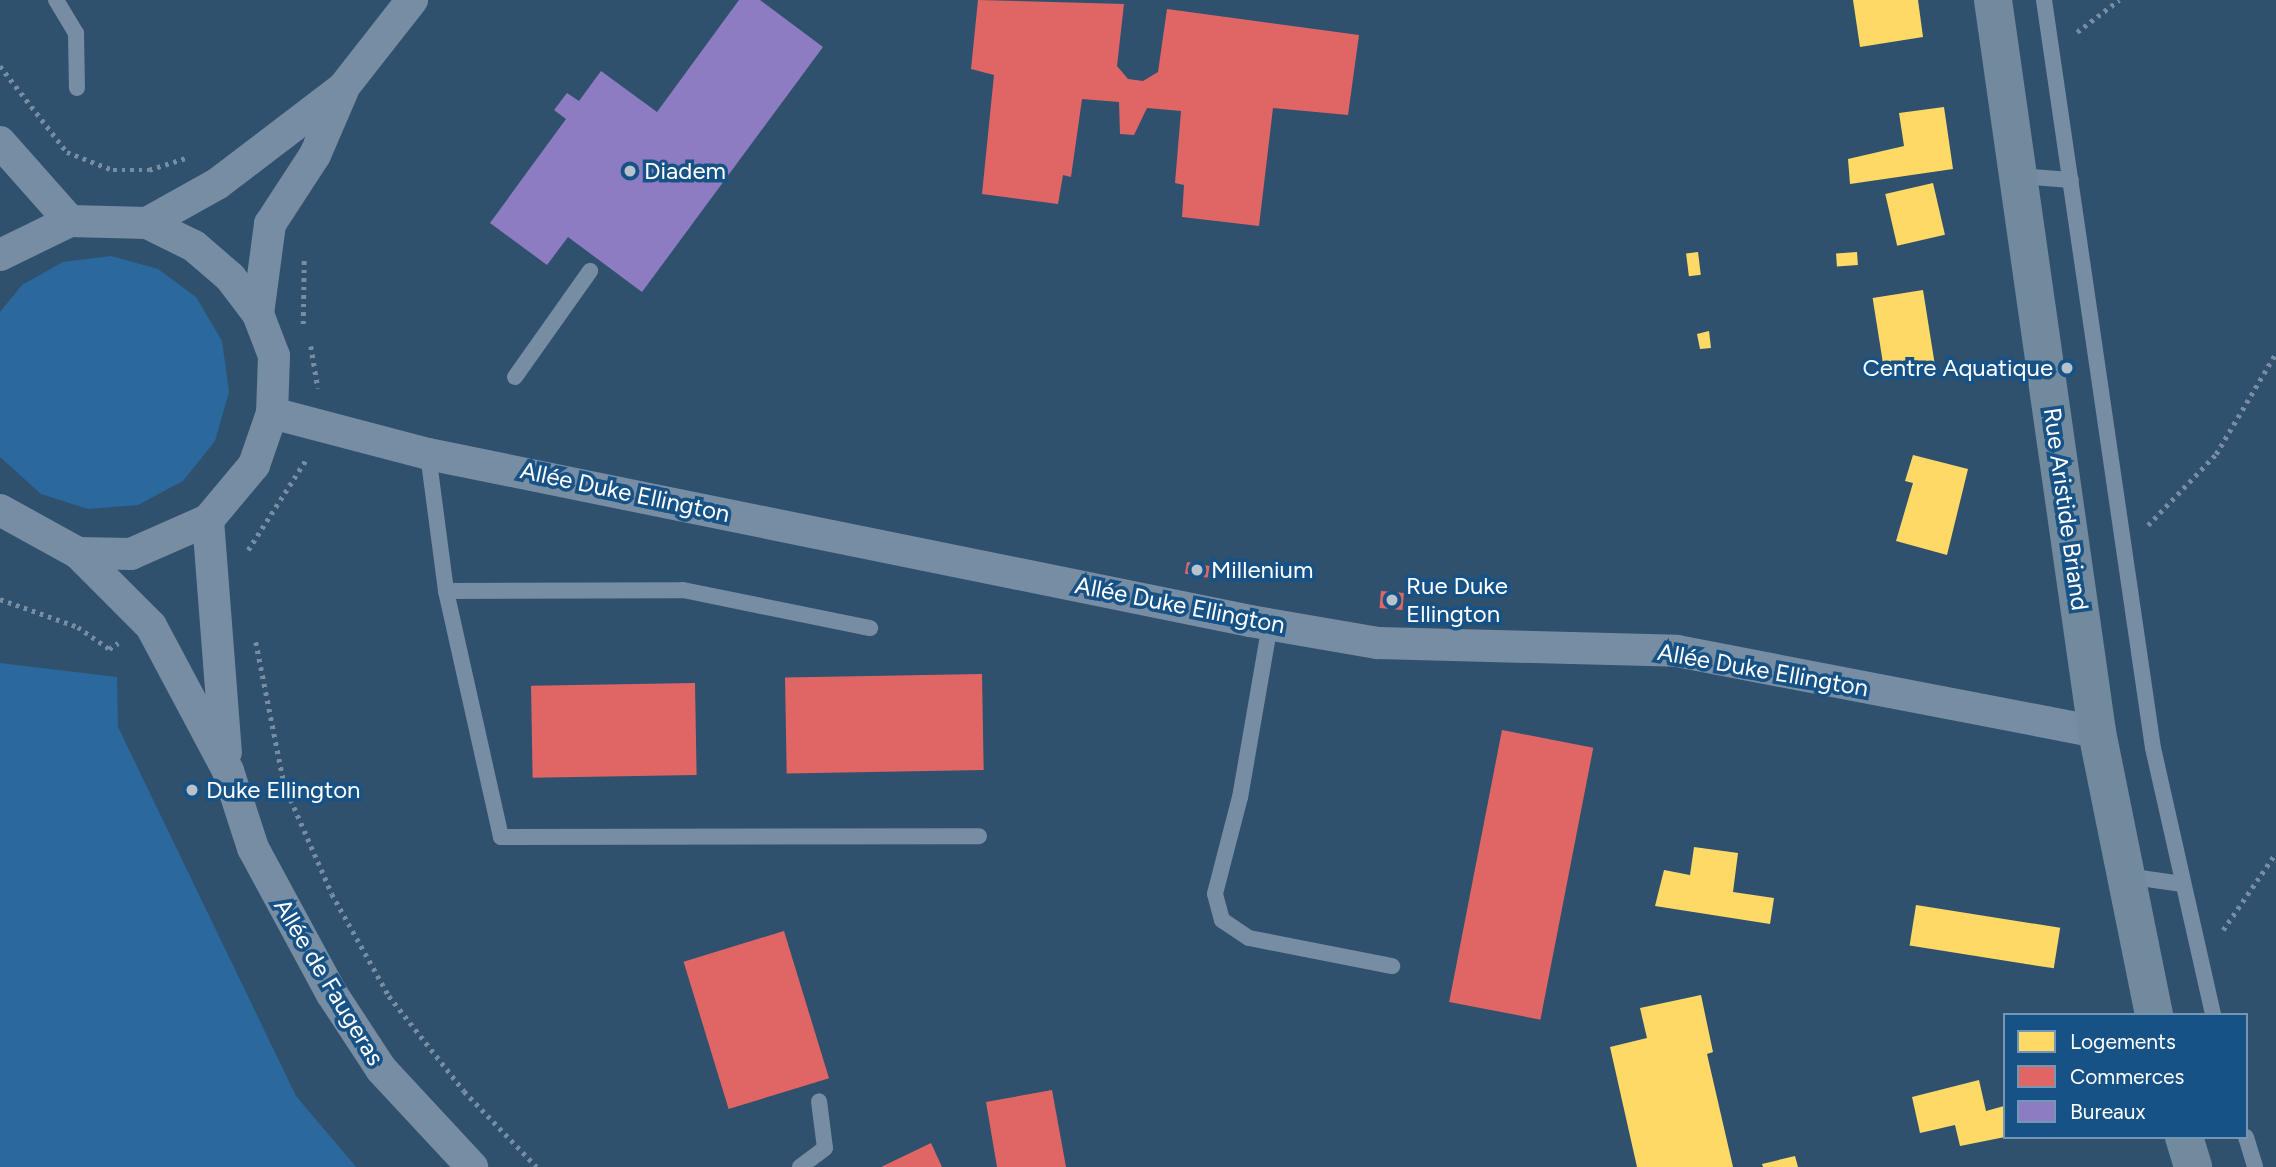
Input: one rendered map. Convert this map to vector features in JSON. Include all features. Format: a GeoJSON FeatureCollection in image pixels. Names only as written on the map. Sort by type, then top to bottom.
{"type":"FeatureCollection","features":[{"type":"Feature","properties":{"kind":"street"},"geometry":{"type":"LineString","coordinates":[[258,314],[270,224],[315,155],[343,89],[412,0]]}},
{"type":"Feature","properties":{"kind":"street","name":"Rue Aristide Briand"},"geometry":{"type":"LineString","coordinates":[[1993,0],[2097,732],[2123,876],[2154,1013]]}},
{"type":"Feature","properties":{"kind":"street"},"geometry":{"type":"LineString","coordinates":[[147,223],[217,184],[343,89]]}},
{"type":"Feature","properties":{"kind":"street"},"geometry":{"type":"LineString","coordinates":[[0,142],[70,221]]}},
{"type":"Feature","properties":{"kind":"street"},"geometry":{"type":"LineString","coordinates":[[0,255],[70,221],[147,223],[194,246],[230,277],[258,314],[274,356],[272,413],[254,465],[208,520],[131,554],[78,553],[0,510]]}},
{"type":"Feature","properties":{"kind":"street","name":"Allée Duke Ellington"},"geometry":{"type":"LineString","coordinates":[[272,413],[318,429],[428,454],[1270,624],[1378,643],[1676,651],[2097,732]]}},
{"type":"Feature","properties":{"kind":"street","name":"Allée de Faugeras"},"geometry":{"type":"LineString","coordinates":[[208,520],[228,771]]}},
{"type":"Feature","properties":{"kind":"street","name":"Allée de Faugeras"},"geometry":{"type":"LineString","coordinates":[[78,553],[151,626],[228,771],[253,848],[332,994],[381,1069],[472,1167]]}},
{"type":"Feature","properties":{"kind":"street"},"geometry":{"type":"LineString","coordinates":[[2185,1139],[2193,1167]]}},
{"type":"Feature","properties":{"kind":"lane"},"geometry":{"type":"LineString","coordinates":[[56,0],[76,33],[77,88]]}},
{"type":"Feature","properties":{"kind":"lane"},"geometry":{"type":"LineString","coordinates":[[2044,0],[2153,748],[2213,1013]]}},
{"type":"Feature","properties":{"kind":"lane"},"geometry":{"type":"LineString","coordinates":[[2019,176],[2071,180]]}},
{"type":"Feature","properties":{"kind":"lane"},"geometry":{"type":"LineString","coordinates":[[515,377],[590,271]]}},
{"type":"Feature","properties":{"kind":"lane"},"geometry":{"type":"LineString","coordinates":[[428,454],[446,591],[501,837],[979,836]]}},
{"type":"Feature","properties":{"kind":"lane"},"geometry":{"type":"LineString","coordinates":[[446,591],[683,590],[870,628]]}},
{"type":"Feature","properties":{"kind":"lane"},"geometry":{"type":"LineString","coordinates":[[1270,624],[1240,797],[1215,894],[1222,920],[1250,938],[1392,966]]}},
{"type":"Feature","properties":{"kind":"lane"},"geometry":{"type":"LineString","coordinates":[[2123,876],[2182,884]]}},
{"type":"Feature","properties":{"kind":"lane"},"geometry":{"type":"LineString","coordinates":[[800,1167],[825,1148],[819,1101]]}},
{"type":"Feature","properties":{"kind":"lane"},"geometry":{"type":"LineString","coordinates":[[2247,1139],[2255,1167]]}},
{"type":"Feature","properties":{"kind":"path"},"geometry":{"type":"LineString","coordinates":[[2068,38],[2119,0]]}},
{"type":"Feature","properties":{"kind":"path"},"geometry":{"type":"LineString","coordinates":[[0,66],[67,152],[113,170],[149,170],[190,157],[199,166]]}},
{"type":"Feature","properties":{"kind":"path"},"geometry":{"type":"LineString","coordinates":[[305,245],[305,328]]}},
{"type":"Feature","properties":{"kind":"path"},"geometry":{"type":"LineString","coordinates":[[248,562],[248,549],[301,474],[318,429],[318,368],[309,342]]}},
{"type":"Feature","properties":{"kind":"path"},"geometry":{"type":"LineString","coordinates":[[2124,551],[2216,454],[2276,353]]}},
{"type":"Feature","properties":{"kind":"path"},"geometry":{"type":"LineString","coordinates":[[253,628],[284,784],[332,894],[389,996],[464,1091],[537,1167]]}},
{"type":"Feature","properties":{"kind":"path"},"geometry":{"type":"LineString","coordinates":[[2201,962],[2276,853]]}},
{"type":"Feature","properties":{"kind":"shaded area"},"geometry":{"type":"Polygon","coordinates":[[[111,256],[158,269],[196,297],[222,341],[229,392],[215,441],[183,481],[138,505],[88,509],[41,494],[0,457],[0,312],[22,285],[63,262],[111,256]]]}},
{"type":"Feature","properties":{"kind":"shaded area"},"geometry":{"type":"Polygon","coordinates":[[[0,663],[117,677],[118,727],[296,1096],[356,1167],[0,1167],[0,663]]]}},
{"type":"Feature","properties":{"kind":"building: Logements"},"geometry":{"type":"Polygon","coordinates":[[[1853,0],[1918,0],[1923,37],[1860,47],[1853,0]]]}},
{"type":"Feature","properties":{"kind":"building: Logements"},"geometry":{"type":"Polygon","coordinates":[[[1944,107],[1953,169],[1850,184],[1848,159],[1904,146],[1899,113],[1944,107]]]}},
{"type":"Feature","properties":{"kind":"building: Logements"},"geometry":{"type":"Polygon","coordinates":[[[1933,183],[1945,235],[1897,246],[1885,194],[1933,183]]]}},
{"type":"Feature","properties":{"kind":"building: Logements"},"geometry":{"type":"Polygon","coordinates":[[[1698,252],[1701,275],[1689,276],[1686,253],[1698,252]]]}},
{"type":"Feature","properties":{"kind":"building: Logements"},"geometry":{"type":"Polygon","coordinates":[[[1857,252],[1858,265],[1837,266],[1836,253],[1857,252]]]}},
{"type":"Feature","properties":{"kind":"building: Logements"},"geometry":{"type":"Polygon","coordinates":[[[1923,290],[1935,364],[1884,372],[1873,298],[1923,290]]]}},
{"type":"Feature","properties":{"kind":"building: Logements"},"geometry":{"type":"Polygon","coordinates":[[[1709,331],[1711,348],[1700,349],[1697,334],[1709,331]]]}},
{"type":"Feature","properties":{"kind":"building: Logements"},"geometry":{"type":"Polygon","coordinates":[[[1913,455],[1968,469],[1947,555],[1896,541],[1913,483],[1905,481],[1913,455]]]}},
{"type":"Feature","properties":{"kind":"building: Logements"},"geometry":{"type":"Polygon","coordinates":[[[1694,847],[1738,853],[1733,892],[1774,898],[1770,924],[1655,906],[1664,870],[1690,875],[1694,847]]]}},
{"type":"Feature","properties":{"kind":"building: Logements"},"geometry":{"type":"Polygon","coordinates":[[[1916,905],[2060,928],[2054,968],[1910,945],[1916,905]]]}},
{"type":"Feature","properties":{"kind":"building: Logements"},"geometry":{"type":"Polygon","coordinates":[[[1701,995],[1713,1052],[1707,1054],[1733,1167],[1637,1167],[1610,1047],[1647,1038],[1640,1008],[1701,995]]]}},
{"type":"Feature","properties":{"kind":"building: Logements"},"geometry":{"type":"Polygon","coordinates":[[[1979,1080],[1986,1111],[2003,1106],[2003,1137],[1960,1146],[1955,1125],[1920,1133],[1912,1097],[1979,1080]]]}},
{"type":"Feature","properties":{"kind":"building: Logements"},"geometry":{"type":"Polygon","coordinates":[[[1795,1156],[1798,1167],[1763,1167],[1762,1164],[1795,1156]]]}},
{"type":"Feature","properties":{"kind":"building: Commerces"},"geometry":{"type":"Polygon","coordinates":[[[978,0],[1124,4],[1117,66],[1128,79],[1143,81],[1158,72],[1167,9],[1359,35],[1348,115],[1273,108],[1259,226],[1182,217],[1184,185],[1175,183],[1181,111],[1147,108],[1134,135],[1120,134],[1119,102],[1082,99],[1071,177],[1063,175],[1058,204],[982,194],[994,75],[971,69],[978,0]]]}},
{"type":"Feature","properties":{"kind":"building: Commerces","name":"Millenium"},"geometry":{"type":"Polygon","coordinates":[[[1187,562],[1210,566],[1208,578],[1185,574],[1187,562]]]}},
{"type":"Feature","properties":{"kind":"building: Commerces","name":"Rue Duke Ellington"},"geometry":{"type":"Polygon","coordinates":[[[1381,591],[1404,593],[1402,610],[1380,608],[1381,591]]]}},
{"type":"Feature","properties":{"kind":"building: Commerces"},"geometry":{"type":"Polygon","coordinates":[[[982,674],[984,770],[787,773],[785,677],[982,674]]]}},
{"type":"Feature","properties":{"kind":"building: Commerces"},"geometry":{"type":"Polygon","coordinates":[[[695,683],[697,775],[533,778],[531,686],[695,683]]]}},
{"type":"Feature","properties":{"kind":"building: Commerces"},"geometry":{"type":"Polygon","coordinates":[[[1502,730],[1593,748],[1540,1020],[1449,1002],[1502,730]]]}},
{"type":"Feature","properties":{"kind":"building: Commerces"},"geometry":{"type":"Polygon","coordinates":[[[784,931],[829,1078],[729,1109],[684,962],[784,931]]]}},
{"type":"Feature","properties":{"kind":"building: Commerces"},"geometry":{"type":"Polygon","coordinates":[[[1052,1090],[1066,1167],[997,1167],[986,1102],[1052,1090]]]}},
{"type":"Feature","properties":{"kind":"building: Commerces"},"geometry":{"type":"Polygon","coordinates":[[[931,1143],[942,1167],[881,1167],[931,1143]]]}},
{"type":"Feature","properties":{"kind":"building: Bureaux","name":"Diadem"},"geometry":{"type":"Polygon","coordinates":[[[739,0],[760,0],[823,47],[642,292],[568,237],[547,265],[490,223],[566,119],[554,110],[567,93],[579,101],[601,71],[657,112],[739,0]]]}},
{"type":"Feature","properties":{"kind":"place","name":"Diadem"},"geometry":{"type":"Point","coordinates":[630,171]}},
{"type":"Feature","properties":{"kind":"place","name":"Centre Aquatique"},"geometry":{"type":"Point","coordinates":[2067,368]}},
{"type":"Feature","properties":{"kind":"place","name":"Millenium"},"geometry":{"type":"Point","coordinates":[1197,570]}},
{"type":"Feature","properties":{"kind":"place","name":"Rue Duke Ellington"},"geometry":{"type":"Point","coordinates":[1392,600]}},
{"type":"Feature","properties":{"kind":"place","name":"Duke Ellington"},"geometry":{"type":"Point","coordinates":[192,790]}}]}
